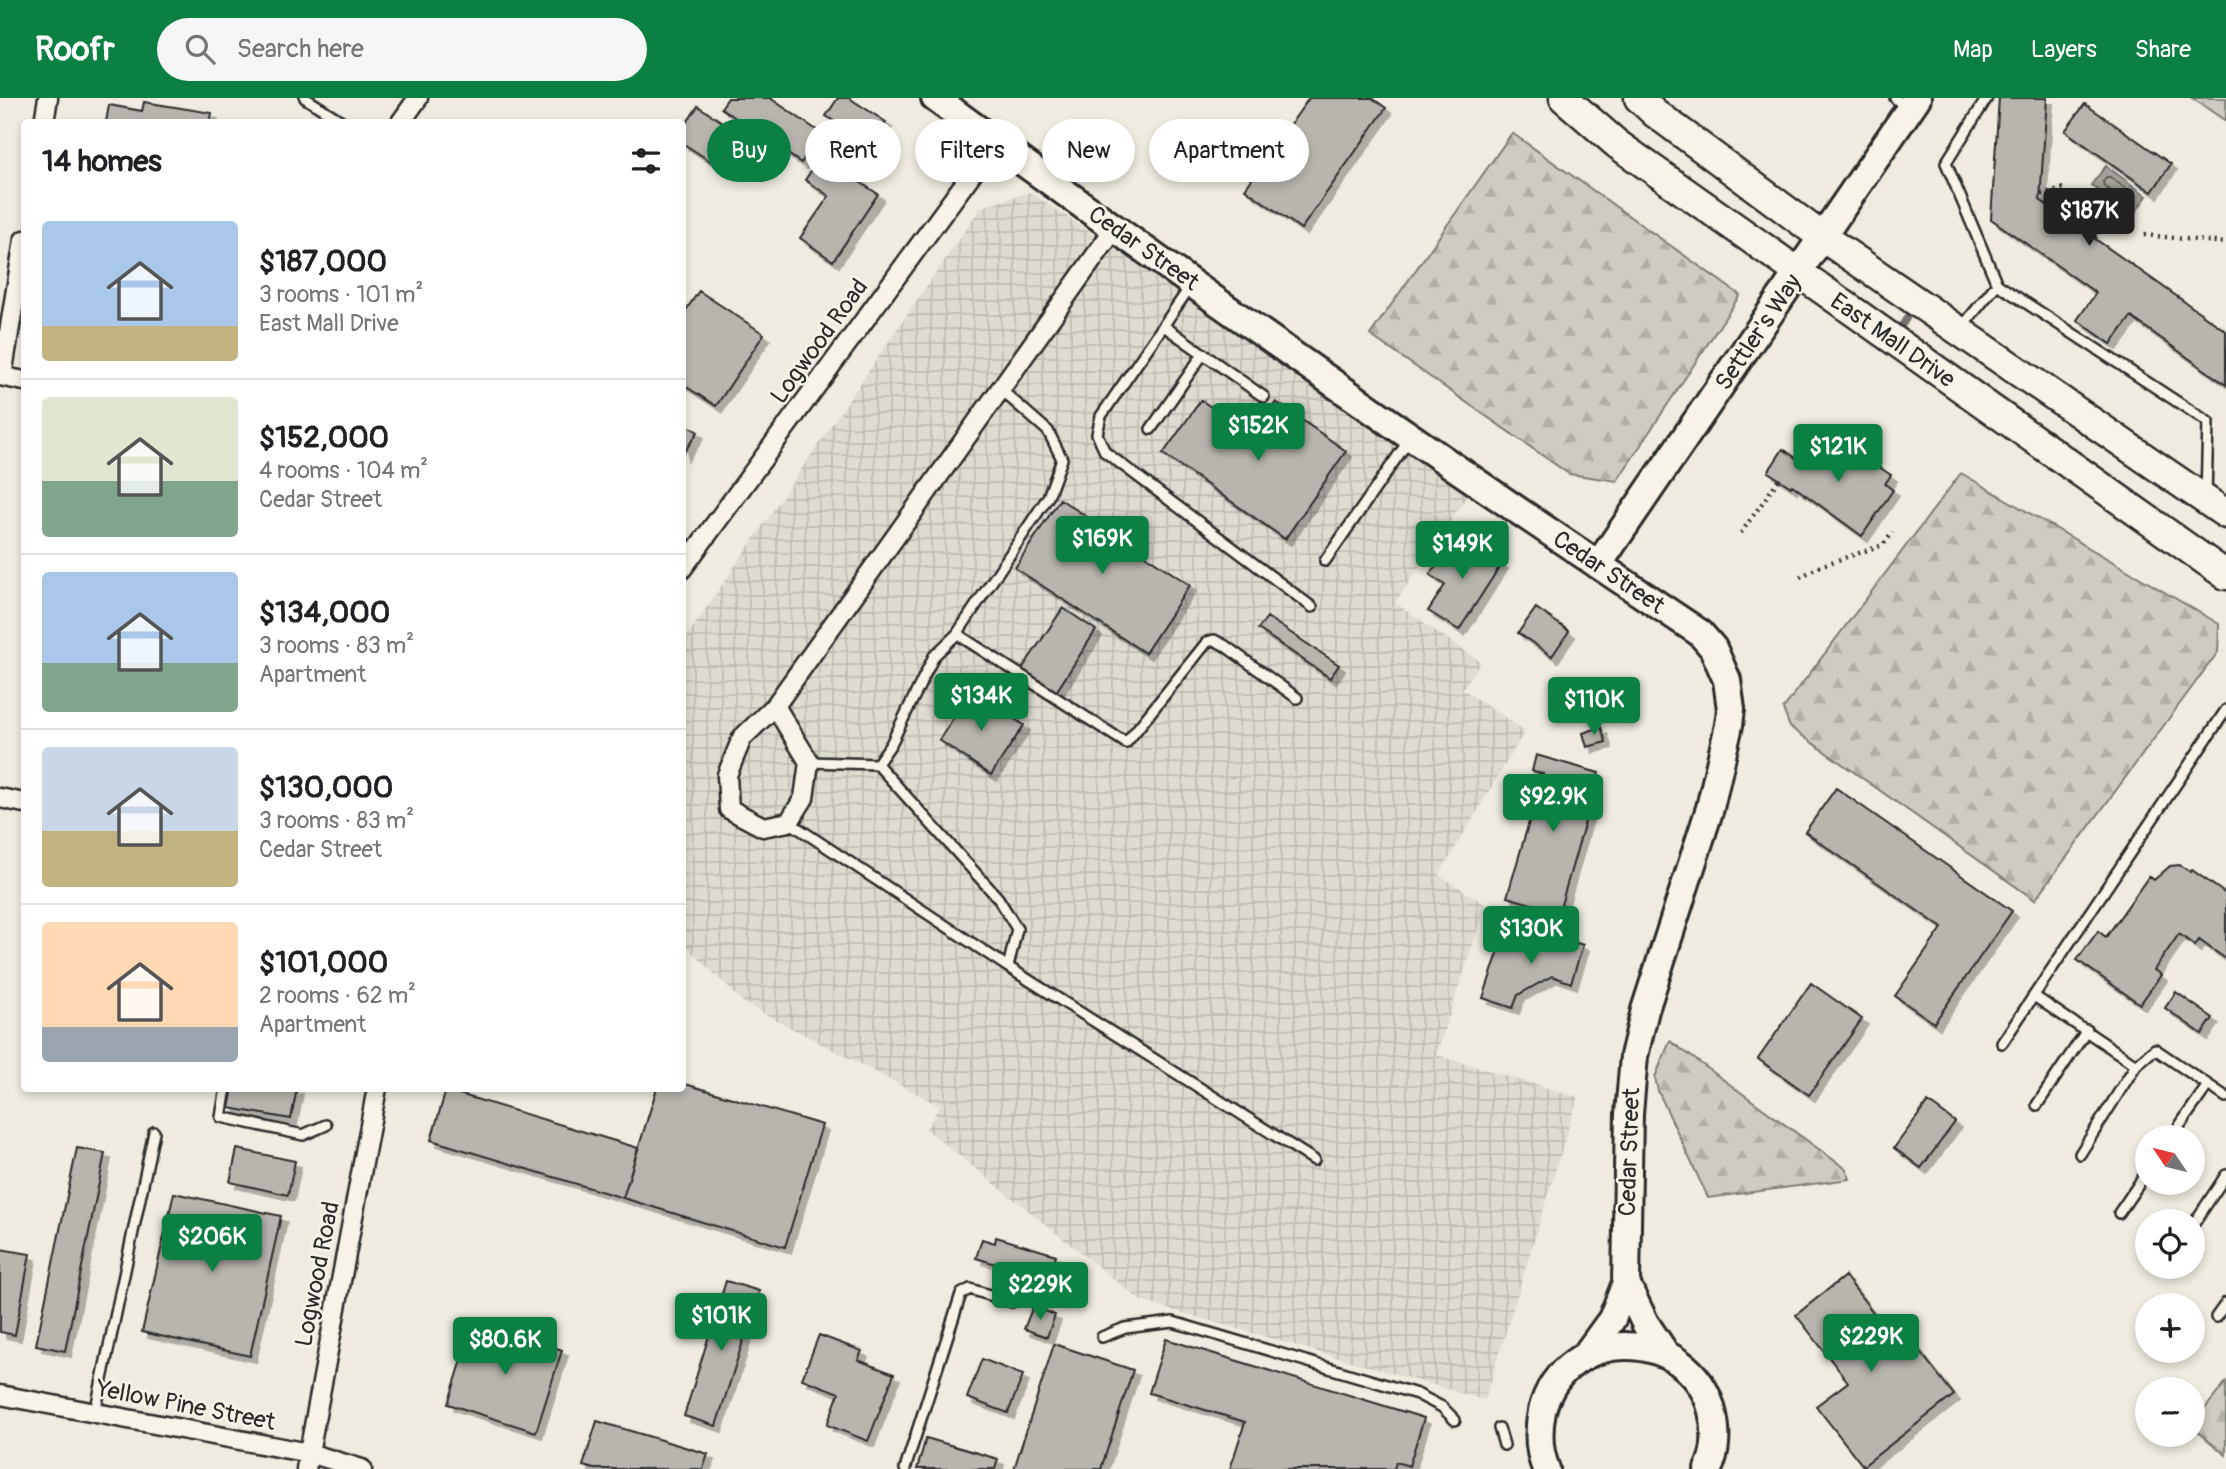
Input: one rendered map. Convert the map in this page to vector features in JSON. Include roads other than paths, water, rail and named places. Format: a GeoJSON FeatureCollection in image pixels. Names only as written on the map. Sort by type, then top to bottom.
{"type":"FeatureCollection","features":[{"type":"Feature","properties":{"kind":"main road","name":"Cedar Street"},"geometry":{"type":"LineString","coordinates":[[935,98],[964,119]]}},
{"type":"Feature","properties":{"kind":"main road","name":"East Mall Drive"},"geometry":{"type":"LineString","coordinates":[[1564,98],[1617,144],[2226,575]]}},
{"type":"Feature","properties":{"kind":"main road","name":"East Mall Drive"},"geometry":{"type":"LineString","coordinates":[[1639,98],[1821,236],[2216,507]]}},
{"type":"Feature","properties":{"kind":"main road","name":"Settler's Way"},"geometry":{"type":"LineString","coordinates":[[1598,565],[1798,273],[1907,102]]}},
{"type":"Feature","properties":{"kind":"main road","name":"Cedar Street"},"geometry":{"type":"LineString","coordinates":[[1028,166],[1412,436],[1700,633],[1722,664],[1731,709],[1710,807],[1645,1010],[1634,1056],[1629,1114],[1626,1283]]}},
{"type":"Feature","properties":{"kind":"main road"},"geometry":{"type":"LineString","coordinates":[[1626,1283],[1645,1323],[1665,1353]]}},
{"type":"Feature","properties":{"kind":"main road"},"geometry":{"type":"LineString","coordinates":[[1546,1469],[1541,1458],[1538,1427],[1546,1398],[1562,1374],[1585,1356],[1612,1318],[1626,1283]]}},
{"type":"Feature","properties":{"kind":"main road"},"geometry":{"type":"LineString","coordinates":[[1585,1356],[1611,1346],[1638,1345],[1665,1353],[1690,1371],[1708,1397],[1716,1427],[1733,1469]]}},
{"type":"Feature","properties":{"kind":"main road"},"geometry":{"type":"LineString","coordinates":[[1708,1469],[1712,1460],[1716,1427]]}},
{"type":"Feature","properties":{"kind":"street"},"geometry":{"type":"LineString","coordinates":[[44,119],[48,98]]}},
{"type":"Feature","properties":{"kind":"street"},"geometry":{"type":"LineString","coordinates":[[403,119],[418,98]]}},
{"type":"Feature","properties":{"kind":"street","name":"Logwood Road"},"geometry":{"type":"LineString","coordinates":[[686,564],[966,182]]}},
{"type":"Feature","properties":{"kind":"street"},"geometry":{"type":"LineString","coordinates":[[775,706],[809,762],[804,798],[789,822],[763,827],[729,808],[727,775],[742,738],[775,706],[1115,228]]}},
{"type":"Feature","properties":{"kind":"street"},"geometry":{"type":"LineString","coordinates":[[21,258],[1,376],[21,380]]}},
{"type":"Feature","properties":{"kind":"street"},"geometry":{"type":"LineString","coordinates":[[0,798],[21,802]]}},
{"type":"Feature","properties":{"kind":"street","name":"Logwood Road"},"geometry":{"type":"LineString","coordinates":[[307,1461],[376,1092]]}},
{"type":"Feature","properties":{"kind":"street","name":"Yellow Pine Street"},"geometry":{"type":"LineString","coordinates":[[0,1395],[95,1413],[307,1461],[362,1469]]}},
{"type":"Feature","properties":{"kind":"lane"},"geometry":{"type":"LineString","coordinates":[[305,98],[338,119]]}},
{"type":"Feature","properties":{"kind":"lane"},"geometry":{"type":"LineString","coordinates":[[1987,98],[1946,163],[1997,284],[2208,422],[2216,507]]}},
{"type":"Feature","properties":{"kind":"lane"},"geometry":{"type":"LineString","coordinates":[[1193,283],[1101,416],[1097,434],[1105,452],[1312,607]]}},
{"type":"Feature","properties":{"kind":"lane"},"geometry":{"type":"LineString","coordinates":[[1958,331],[1997,284]]}},
{"type":"Feature","properties":{"kind":"lane"},"geometry":{"type":"LineString","coordinates":[[1164,326],[1264,397]]}},
{"type":"Feature","properties":{"kind":"lane"},"geometry":{"type":"LineString","coordinates":[[1151,429],[1203,354]]}},
{"type":"Feature","properties":{"kind":"lane"},"geometry":{"type":"LineString","coordinates":[[877,764],[891,744],[934,656],[957,634],[1048,496],[1062,459],[1048,431],[1000,389]]}},
{"type":"Feature","properties":{"kind":"lane"},"geometry":{"type":"LineString","coordinates":[[1325,561],[1412,436]]}},
{"type":"Feature","properties":{"kind":"lane"},"geometry":{"type":"LineString","coordinates":[[957,634],[1126,743],[1207,642],[1214,640],[1297,698]]}},
{"type":"Feature","properties":{"kind":"lane"},"geometry":{"type":"LineString","coordinates":[[2002,1043],[2226,710]]}},
{"type":"Feature","properties":{"kind":"lane"},"geometry":{"type":"LineString","coordinates":[[809,762],[877,764],[998,898],[1017,929],[1008,967]]}},
{"type":"Feature","properties":{"kind":"lane"},"geometry":{"type":"LineString","coordinates":[[789,822],[1008,967],[1314,1160]]}},
{"type":"Feature","properties":{"kind":"lane"},"geometry":{"type":"LineString","coordinates":[[2034,996],[2136,1065]]}},
{"type":"Feature","properties":{"kind":"lane"},"geometry":{"type":"LineString","coordinates":[[2037,1105],[2087,1030]]}},
{"type":"Feature","properties":{"kind":"lane"},"geometry":{"type":"LineString","coordinates":[[2080,1154],[2136,1065],[2155,1049],[2226,1097]]}},
{"type":"Feature","properties":{"kind":"lane"},"geometry":{"type":"LineString","coordinates":[[2180,1125],[2208,1085]]}},
{"type":"Feature","properties":{"kind":"lane"},"geometry":{"type":"LineString","coordinates":[[225,1092],[221,1117],[303,1135],[326,1125]]}},
{"type":"Feature","properties":{"kind":"lane"},"geometry":{"type":"LineString","coordinates":[[95,1413],[155,1132]]}},
{"type":"Feature","properties":{"kind":"lane"},"geometry":{"type":"LineString","coordinates":[[2204,1209],[2226,1175]]}},
{"type":"Feature","properties":{"kind":"lane"},"geometry":{"type":"LineString","coordinates":[[2119,1213],[2135,1190]]}},
{"type":"Feature","properties":{"kind":"lane"},"geometry":{"type":"LineString","coordinates":[[905,1469],[961,1294],[970,1289],[1012,1302]]}},
{"type":"Feature","properties":{"kind":"lane"},"geometry":{"type":"LineString","coordinates":[[2216,1317],[2226,1303]]}},
{"type":"Feature","properties":{"kind":"lane"},"geometry":{"type":"LineString","coordinates":[[1102,1337],[1125,1328],[1173,1322],[1417,1394],[1442,1407],[1455,1420]]}},
{"type":"Feature","properties":{"kind":"lane"},"geometry":{"type":"LineString","coordinates":[[1499,1428],[1504,1445]]}},
{"type":"Feature","properties":{"kind":"water"},"geometry":{"type":"Polygon","coordinates":[[[2106,166],[2147,196],[2133,215],[2091,185],[2106,166]]]}},
{"type":"Feature","properties":{"kind":"waterway"},"geometry":{"type":"LineString","coordinates":[[1897,333],[1913,308]]}}]}
